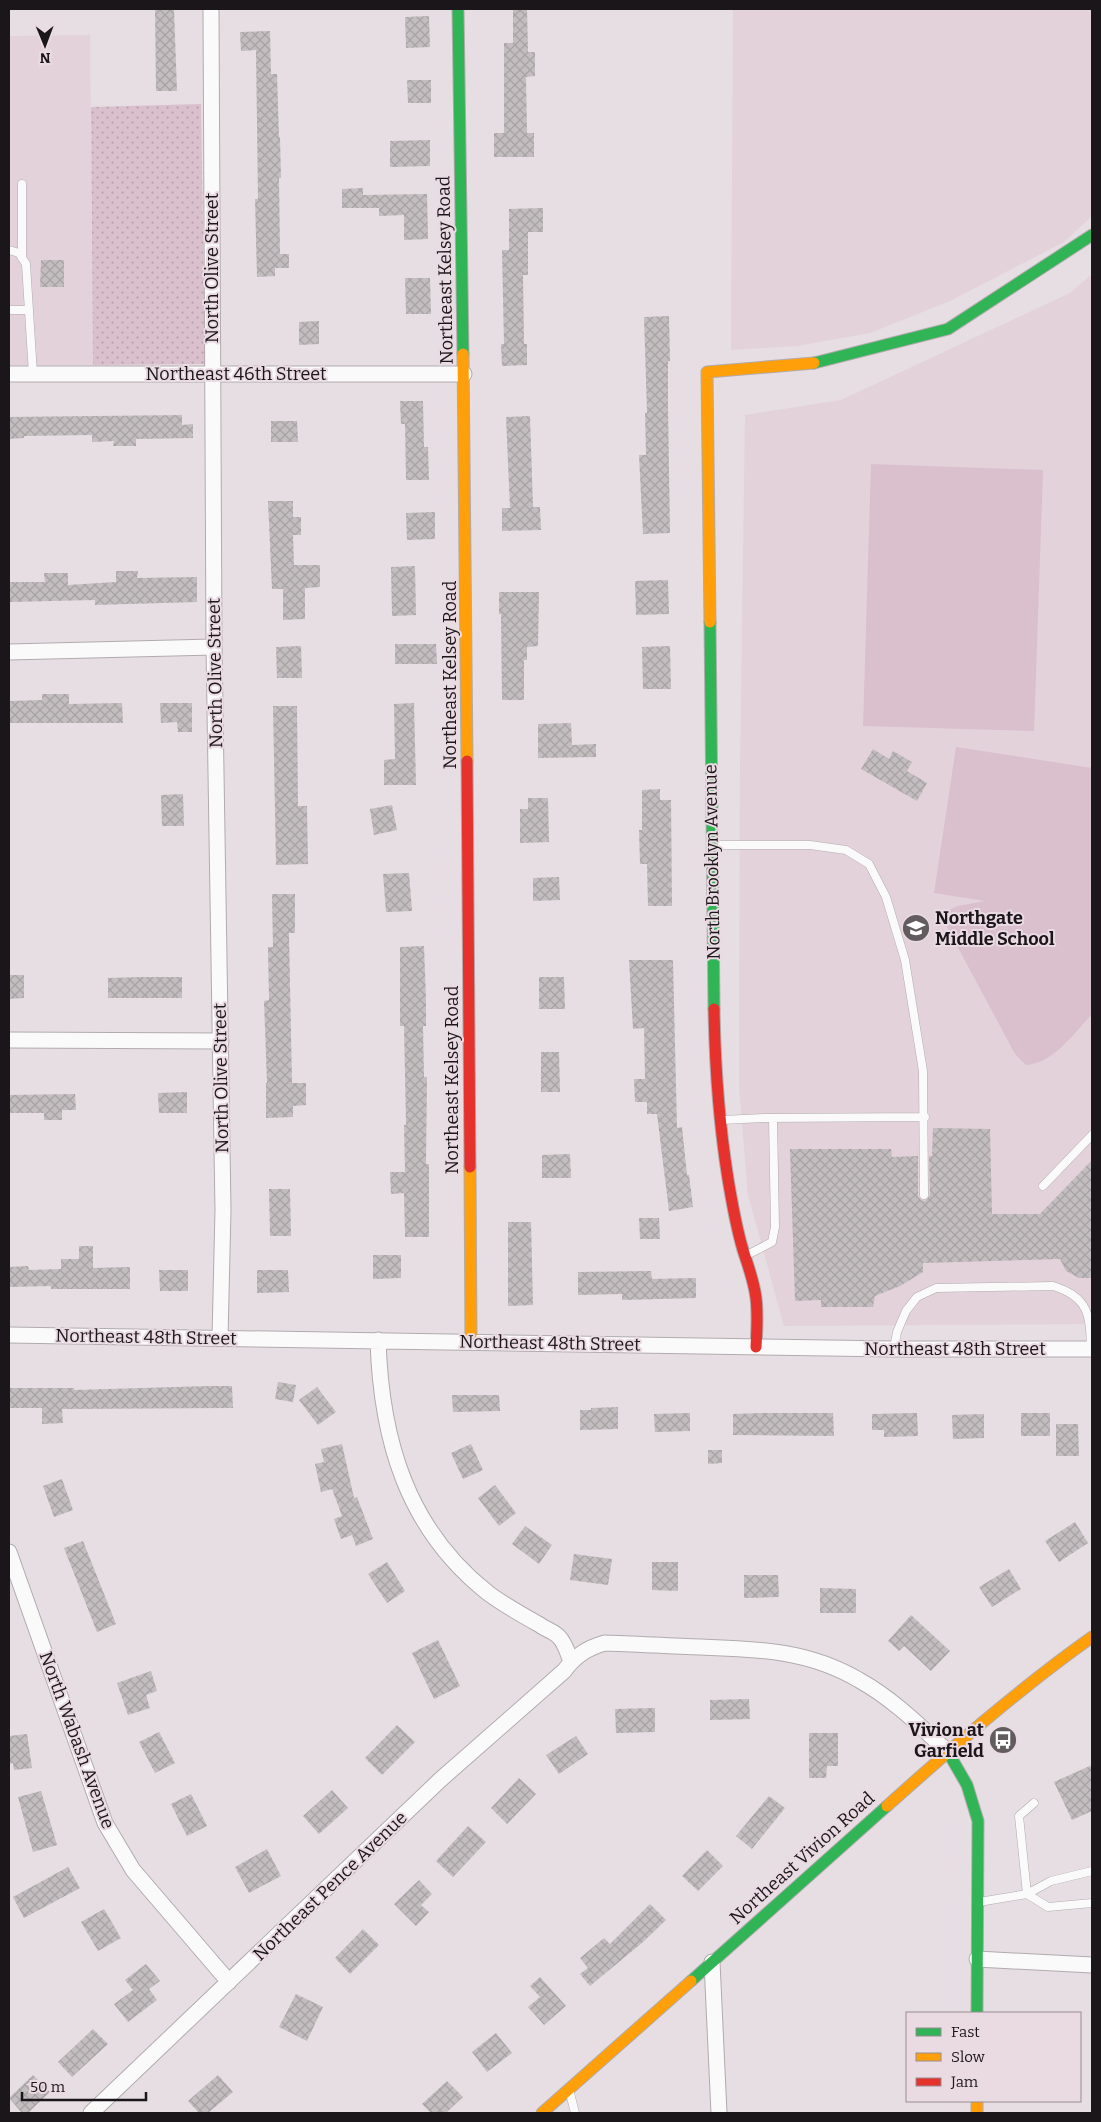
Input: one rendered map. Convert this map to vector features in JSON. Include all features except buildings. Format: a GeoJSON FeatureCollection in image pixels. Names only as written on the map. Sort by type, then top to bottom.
{"type":"FeatureCollection","features":[{"type":"Feature","properties":{"kind":"street","name":"North Olive Street"},"geometry":{"type":"LineString","coordinates":[[211,9],[214,647],[223,1210],[220,1338]]}},
{"type":"Feature","properties":{"kind":"street","name":"Northeast Kelsey Road"},"geometry":{"type":"LineString","coordinates":[[458,9],[464,374],[471,1342]]}},
{"type":"Feature","properties":{"kind":"street","name":"North Brooklyn Avenue"},"geometry":{"type":"LineString","coordinates":[[756,1347],[758,1322],[756,1296],[728,1180],[720,1120],[715,1056],[706,372],[822,362],[948,329],[1091,241]]}},
{"type":"Feature","properties":{"kind":"street","name":"Northeast 46th Street"},"geometry":{"type":"LineString","coordinates":[[9,374],[464,374]]}},
{"type":"Feature","properties":{"kind":"street"},"geometry":{"type":"LineString","coordinates":[[9,652],[214,647]]}},
{"type":"Feature","properties":{"kind":"street"},"geometry":{"type":"LineString","coordinates":[[9,1040],[221,1041]]}},
{"type":"Feature","properties":{"kind":"street","name":"Northeast 48th Street"},"geometry":{"type":"LineString","coordinates":[[9,1335],[894,1349],[1092,1349]]}},
{"type":"Feature","properties":{"kind":"street"},"geometry":{"type":"LineString","coordinates":[[378,1340],[382,1396],[393,1450],[405,1485],[428,1530],[466,1574],[489,1594],[560,1637],[571,1661]]}},
{"type":"Feature","properties":{"kind":"street","name":"North Wabash Avenue"},"geometry":{"type":"LineString","coordinates":[[9,1552],[105,1823],[133,1870],[229,1982]]}},
{"type":"Feature","properties":{"kind":"street","name":"Northeast Vivion Road"},"geometry":{"type":"LineString","coordinates":[[542,2113],[948,1752],[1064,1657],[1092,1637]]}},
{"type":"Feature","properties":{"kind":"street","name":"Northeast Pence Avenue"},"geometry":{"type":"LineString","coordinates":[[91,2113],[440,1780],[583,1651],[605,1643],[762,1649],[813,1659],[860,1680],[912,1718],[948,1752]]}},
{"type":"Feature","properties":{"kind":"street"},"geometry":{"type":"LineString","coordinates":[[948,1752],[964,1777],[976,1810],[978,1842],[977,2012]]}},
{"type":"Feature","properties":{"kind":"street"},"geometry":{"type":"LineString","coordinates":[[977,1959],[1092,1965]]}},
{"type":"Feature","properties":{"kind":"street"},"geometry":{"type":"LineString","coordinates":[[712,1962],[719,2113]]}},
{"type":"Feature","properties":{"kind":"lane"},"geometry":{"type":"LineString","coordinates":[[22,184],[22,258]]}},
{"type":"Feature","properties":{"kind":"lane"},"geometry":{"type":"LineString","coordinates":[[9,250],[19,253],[26,264],[33,374]]}},
{"type":"Feature","properties":{"kind":"lane"},"geometry":{"type":"LineString","coordinates":[[9,310],[28,310]]}},
{"type":"Feature","properties":{"kind":"lane"},"geometry":{"type":"LineString","coordinates":[[712,845],[810,845],[846,850],[869,864],[886,897],[906,960],[923,1071],[924,1194]]}},
{"type":"Feature","properties":{"kind":"lane"},"geometry":{"type":"LineString","coordinates":[[720,1120],[924,1117]]}},
{"type":"Feature","properties":{"kind":"lane"},"geometry":{"type":"LineString","coordinates":[[745,1256],[772,1242],[775,1227],[773,1118]]}},
{"type":"Feature","properties":{"kind":"lane"},"geometry":{"type":"LineString","coordinates":[[1043,1186],[1092,1135]]}},
{"type":"Feature","properties":{"kind":"lane"},"geometry":{"type":"LineString","coordinates":[[894,1349],[897,1332],[906,1311],[916,1297],[936,1288],[1053,1286],[1069,1291],[1082,1301],[1088,1313],[1092,1349]]}},
{"type":"Feature","properties":{"kind":"lane"},"geometry":{"type":"LineString","coordinates":[[1027,1894],[1019,1816],[1034,1803]]}},
{"type":"Feature","properties":{"kind":"lane"},"geometry":{"type":"LineString","coordinates":[[977,1902],[1027,1894],[1051,1881],[1092,1871]]}},
{"type":"Feature","properties":{"kind":"lane"},"geometry":{"type":"LineString","coordinates":[[1027,1894],[1048,1907],[1092,1903]]}},
{"type":"Feature","properties":{"kind":"lane"},"geometry":{"type":"LineString","coordinates":[[569,2089],[575,2113]]}},
{"type":"Feature","properties":{"kind":"shaded area"},"geometry":{"type":"Polygon","coordinates":[[[733,9],[1092,9],[1092,216],[1064,242],[950,301],[870,333],[797,346],[731,350],[733,9]]]}},
{"type":"Feature","properties":{"kind":"shaded area"},"geometry":{"type":"Polygon","coordinates":[[[90,35],[93,365],[9,365],[9,36],[90,35]]]}},
{"type":"Feature","properties":{"kind":"shaded area"},"geometry":{"type":"Polygon","coordinates":[[[201,104],[205,364],[93,365],[91,107],[201,104]]]}},
{"type":"Feature","properties":{"kind":"shaded area","name":"Northgate Middle School"},"geometry":{"type":"Polygon","coordinates":[[[1092,274],[1092,1324],[784,1326],[748,1195],[739,1086],[740,770],[745,415],[841,400],[1070,293],[1092,274]]]}},
{"type":"Feature","properties":{"kind":"shaded area"},"geometry":{"type":"Polygon","coordinates":[[[871,464],[1043,470],[1034,731],[863,726],[871,464]]]}},
{"type":"Feature","properties":{"kind":"shaded area"},"geometry":{"type":"Polygon","coordinates":[[[956,747],[1092,768],[1092,1014],[1063,1046],[1046,1059],[1036,1063],[1026,1065],[1015,1054],[940,914],[958,906],[985,901],[934,893],[956,747]]]}},
{"type":"Feature","properties":{"kind":"traffic: fast"},"geometry":{"type":"LineString","coordinates":[[458,9],[463,354]]}},
{"type":"Feature","properties":{"kind":"traffic: fast"},"geometry":{"type":"LineString","coordinates":[[814,363],[948,329],[1092,235]]}},
{"type":"Feature","properties":{"kind":"traffic: fast"},"geometry":{"type":"LineString","coordinates":[[710,622],[714,1009]]}},
{"type":"Feature","properties":{"kind":"traffic: fast"},"geometry":{"type":"LineString","coordinates":[[948,1752],[967,1785],[978,1821],[977,2012]]}},
{"type":"Feature","properties":{"kind":"traffic: fast"},"geometry":{"type":"LineString","coordinates":[[691,1981],[887,1806]]}},
{"type":"Feature","properties":{"kind":"traffic: slow"},"geometry":{"type":"LineString","coordinates":[[463,354],[467,761]]}},
{"type":"Feature","properties":{"kind":"traffic: slow"},"geometry":{"type":"LineString","coordinates":[[710,622],[707,372],[814,363]]}},
{"type":"Feature","properties":{"kind":"traffic: slow"},"geometry":{"type":"LineString","coordinates":[[470,1167],[471,1342]]}},
{"type":"Feature","properties":{"kind":"traffic: slow"},"geometry":{"type":"LineString","coordinates":[[887,1806],[1013,1697],[1092,1637]]}},
{"type":"Feature","properties":{"kind":"traffic: slow"},"geometry":{"type":"LineString","coordinates":[[542,2113],[691,1981]]}},
{"type":"Feature","properties":{"kind":"traffic: slow"},"geometry":{"type":"LineString","coordinates":[[977,2102],[977,2113]]}},
{"type":"Feature","properties":{"kind":"traffic: jam"},"geometry":{"type":"LineString","coordinates":[[467,761],[470,1167]]}},
{"type":"Feature","properties":{"kind":"traffic: jam"},"geometry":{"type":"LineString","coordinates":[[714,1009],[716,1073],[722,1137],[736,1224],[757,1304],[756,1347]]}},
{"type":"Feature","properties":{"kind":"place","name":"Northgate Middle School"},"geometry":{"type":"Point","coordinates":[916,928]}},
{"type":"Feature","properties":{"kind":"place","name":"Vivion at Garfield"},"geometry":{"type":"Point","coordinates":[1003,1740]}}]}
